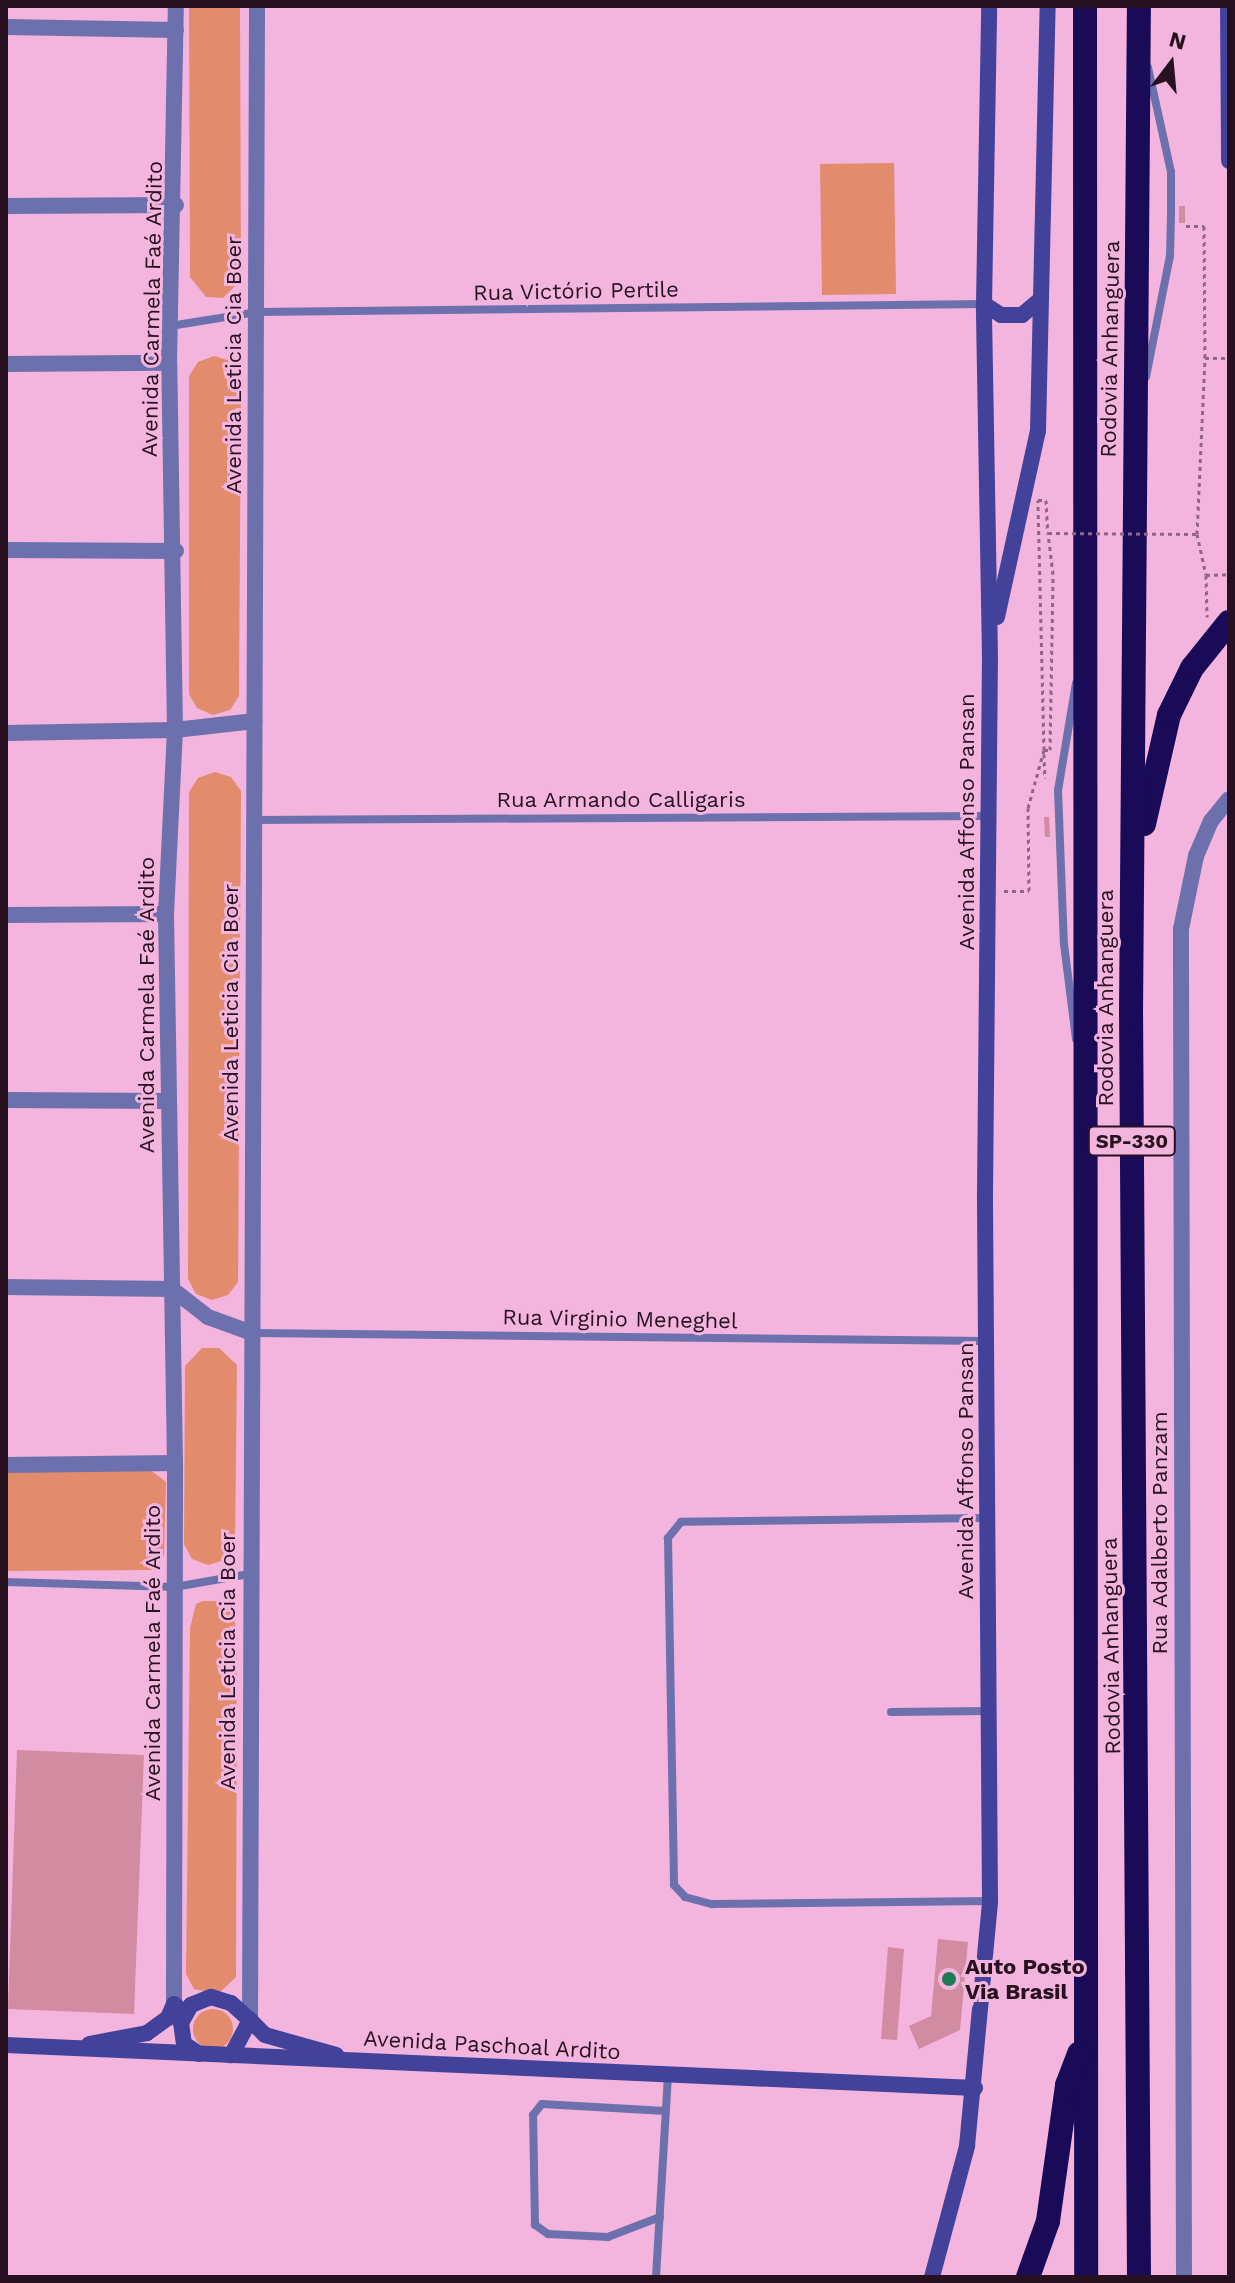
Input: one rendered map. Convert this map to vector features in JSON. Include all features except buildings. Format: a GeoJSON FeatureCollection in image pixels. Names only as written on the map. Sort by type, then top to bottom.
{"type":"FeatureCollection","features":[{"type":"Feature","properties":{"kind":"highway","name":"Rodovia Anhanguera"},"geometry":{"type":"LineString","coordinates":[[1085,6],[1086,2277]]}},
{"type":"Feature","properties":{"kind":"highway","name":"Rodovia Anhanguera"},"geometry":{"type":"LineString","coordinates":[[1139,15],[1131,1014],[1139,2277]]}},
{"type":"Feature","properties":{"kind":"highway"},"geometry":{"type":"LineString","coordinates":[[1131,1014],[1145,816],[1158,751],[1169,715],[1208,649],[1229,622]]}},
{"type":"Feature","properties":{"kind":"highway"},"geometry":{"type":"LineString","coordinates":[[1028,2277],[1048,2221],[1067,2085],[1085,2040]]}},
{"type":"Feature","properties":{"kind":"main road","name":"Avenida Affonso Pansan"},"geometry":{"type":"LineString","coordinates":[[932,2277],[967,2146],[975,2088],[990,1901],[987,1341],[990,658],[984,304],[989,6]]}},
{"type":"Feature","properties":{"kind":"main road","name":"Avenida Affonso Pansan"},"geometry":{"type":"LineString","coordinates":[[990,83],[1000,6]]}},
{"type":"Feature","properties":{"kind":"main road","name":"Avenida Affonso Pansan"},"geometry":{"type":"LineString","coordinates":[[1038,6],[1049,86]]}},
{"type":"Feature","properties":{"kind":"main road","name":"Avenida Affonso Pansan"},"geometry":{"type":"LineString","coordinates":[[990,658],[1007,553],[1038,431],[1049,86],[1048,6]]}},
{"type":"Feature","properties":{"kind":"main road"},"geometry":{"type":"LineString","coordinates":[[1228,6],[1229,161]]}},
{"type":"Feature","properties":{"kind":"main road"},"geometry":{"type":"LineString","coordinates":[[984,304],[1001,315],[1022,315],[1040,300]]}},
{"type":"Feature","properties":{"kind":"main road"},"geometry":{"type":"LineString","coordinates":[[81,2049],[96,2040],[158,2027],[179,2009],[200,1999],[221,1998],[265,2035],[348,2061]]}},
{"type":"Feature","properties":{"kind":"main road"},"geometry":{"type":"LineString","coordinates":[[179,2009],[184,2044],[199,2054]]}},
{"type":"Feature","properties":{"kind":"main road"},"geometry":{"type":"LineString","coordinates":[[231,2055],[250,2020]]}},
{"type":"Feature","properties":{"kind":"main road","name":"Avenida Paschoal Ardito"},"geometry":{"type":"LineString","coordinates":[[6,2045],[975,2088]]}},
{"type":"Feature","properties":{"kind":"street","name":"Avenida Carmela Faé Ardito"},"geometry":{"type":"LineString","coordinates":[[176,6],[176,205],[169,363],[176,551],[175,730],[166,914],[175,1463],[179,2009]]}},
{"type":"Feature","properties":{"kind":"street","name":"Avenida Leticia Cia Boer"},"geometry":{"type":"LineString","coordinates":[[250,2020],[249,1574],[257,6]]}},
{"type":"Feature","properties":{"kind":"street"},"geometry":{"type":"LineString","coordinates":[[6,27],[176,30]]}},
{"type":"Feature","properties":{"kind":"street"},"geometry":{"type":"LineString","coordinates":[[6,206],[176,205]]}},
{"type":"Feature","properties":{"kind":"street"},"geometry":{"type":"LineString","coordinates":[[6,364],[169,363]]}},
{"type":"Feature","properties":{"kind":"street"},"geometry":{"type":"LineString","coordinates":[[6,550],[176,551]]}},
{"type":"Feature","properties":{"kind":"street"},"geometry":{"type":"LineString","coordinates":[[6,733],[175,730],[254,721]]}},
{"type":"Feature","properties":{"kind":"street","name":"Rua Adalberto Panzam"},"geometry":{"type":"LineString","coordinates":[[1184,2277],[1181,929],[1196,856],[1211,821],[1229,799]]}},
{"type":"Feature","properties":{"kind":"street"},"geometry":{"type":"LineString","coordinates":[[6,915],[166,914]]}},
{"type":"Feature","properties":{"kind":"street"},"geometry":{"type":"LineString","coordinates":[[6,1100],[167,1101]]}},
{"type":"Feature","properties":{"kind":"street"},"geometry":{"type":"LineString","coordinates":[[6,1287],[172,1289],[208,1317],[252,1333]]}},
{"type":"Feature","properties":{"kind":"street"},"geometry":{"type":"LineString","coordinates":[[6,1465],[175,1463]]}},
{"type":"Feature","properties":{"kind":"lane"},"geometry":{"type":"LineString","coordinates":[[1135,433],[1170,256],[1171,228],[1171,172],[1139,15]]}},
{"type":"Feature","properties":{"kind":"lane","name":"Rua Victório Pertile"},"geometry":{"type":"LineString","coordinates":[[170,326],[257,312],[984,304]]}},
{"type":"Feature","properties":{"kind":"lane","name":"Rua Armando Calligaris"},"geometry":{"type":"LineString","coordinates":[[253,820],[989,816]]}},
{"type":"Feature","properties":{"kind":"lane","name":"Rua Virginio Meneghel"},"geometry":{"type":"LineString","coordinates":[[252,1333],[987,1341]]}},
{"type":"Feature","properties":{"kind":"lane"},"geometry":{"type":"LineString","coordinates":[[988,1518],[681,1522],[673,1526],[668,1554],[672,1868],[674,1885],[685,1897],[712,1904],[990,1901]]}},
{"type":"Feature","properties":{"kind":"lane"},"geometry":{"type":"LineString","coordinates":[[6,1582],[175,1587],[249,1574]]}},
{"type":"Feature","properties":{"kind":"lane"},"geometry":{"type":"LineString","coordinates":[[891,1712],[988,1711]]}},
{"type":"Feature","properties":{"kind":"lane"},"geometry":{"type":"LineString","coordinates":[[656,2277],[668,2075]]}},
{"type":"Feature","properties":{"kind":"lane"},"geometry":{"type":"LineString","coordinates":[[660,2217],[608,2237],[548,2234],[535,2225],[533,2115],[542,2104],[666,2111]]}},
{"type":"Feature","properties":{"kind":"path"},"geometry":{"type":"LineString","coordinates":[[1186,226],[1204,226],[1205,358],[1197,534],[1206,575],[1208,649]]}},
{"type":"Feature","properties":{"kind":"path"},"geometry":{"type":"LineString","coordinates":[[1205,358],[1229,358]]}},
{"type":"Feature","properties":{"kind":"path"},"geometry":{"type":"LineString","coordinates":[[1044,750],[1050,750],[1053,590],[1046,500],[1038,500],[1044,750],[1046,785]]}},
{"type":"Feature","properties":{"kind":"path"},"geometry":{"type":"LineString","coordinates":[[1048,533],[1197,534]]}},
{"type":"Feature","properties":{"kind":"path"},"geometry":{"type":"LineString","coordinates":[[1206,575],[1229,574]]}},
{"type":"Feature","properties":{"kind":"path"},"geometry":{"type":"LineString","coordinates":[[988,892],[1029,891],[1028,808],[1044,750]]}},
{"type":"Feature","properties":{"kind":"shaded area"},"geometry":{"type":"Polygon","coordinates":[[[189,6],[240,6],[241,280],[223,298],[206,297],[190,277],[189,6]]]}},
{"type":"Feature","properties":{"kind":"shaded area"},"geometry":{"type":"Polygon","coordinates":[[[894,163],[896,294],[822,295],[820,164],[894,163]]]}},
{"type":"Feature","properties":{"kind":"shaded area"},"geometry":{"type":"Polygon","coordinates":[[[214,356],[231,361],[241,375],[239,696],[230,710],[213,715],[197,708],[189,694],[189,376],[198,362],[214,356]]]}},
{"type":"Feature","properties":{"kind":"shaded area"},"geometry":{"type":"Polygon","coordinates":[[[215,772],[231,777],[241,791],[238,1282],[228,1295],[212,1300],[196,1294],[188,1279],[189,792],[198,778],[215,772]]]}},
{"type":"Feature","properties":{"kind":"shaded area"},"geometry":{"type":"Polygon","coordinates":[[[202,1348],[219,1348],[237,1365],[235,1547],[225,1560],[208,1565],[192,1559],[184,1544],[185,1366],[202,1348]]]}},
{"type":"Feature","properties":{"kind":"shaded area"},"geometry":{"type":"Polygon","coordinates":[[[149,1469],[166,1482],[164,1555],[155,1570],[6,1571],[6,1472],[149,1469]]]}},
{"type":"Feature","properties":{"kind":"shaded area"},"geometry":{"type":"Polygon","coordinates":[[[223,1601],[232,1607],[237,1635],[236,1977],[218,1994],[194,1989],[186,1974],[190,1628],[196,1604],[223,1601]]]}},
{"type":"Feature","properties":{"kind":"shaded area"},"geometry":{"type":"Polygon","coordinates":[[[213,2009],[227,2015],[233,2029],[227,2043],[213,2049],[199,2043],[193,2029],[199,2015],[213,2009]]]}},
{"type":"Feature","properties":{"kind":"place","name":"Auto Posto Via Brasil"},"geometry":{"type":"Point","coordinates":[949,1979]}}]}
